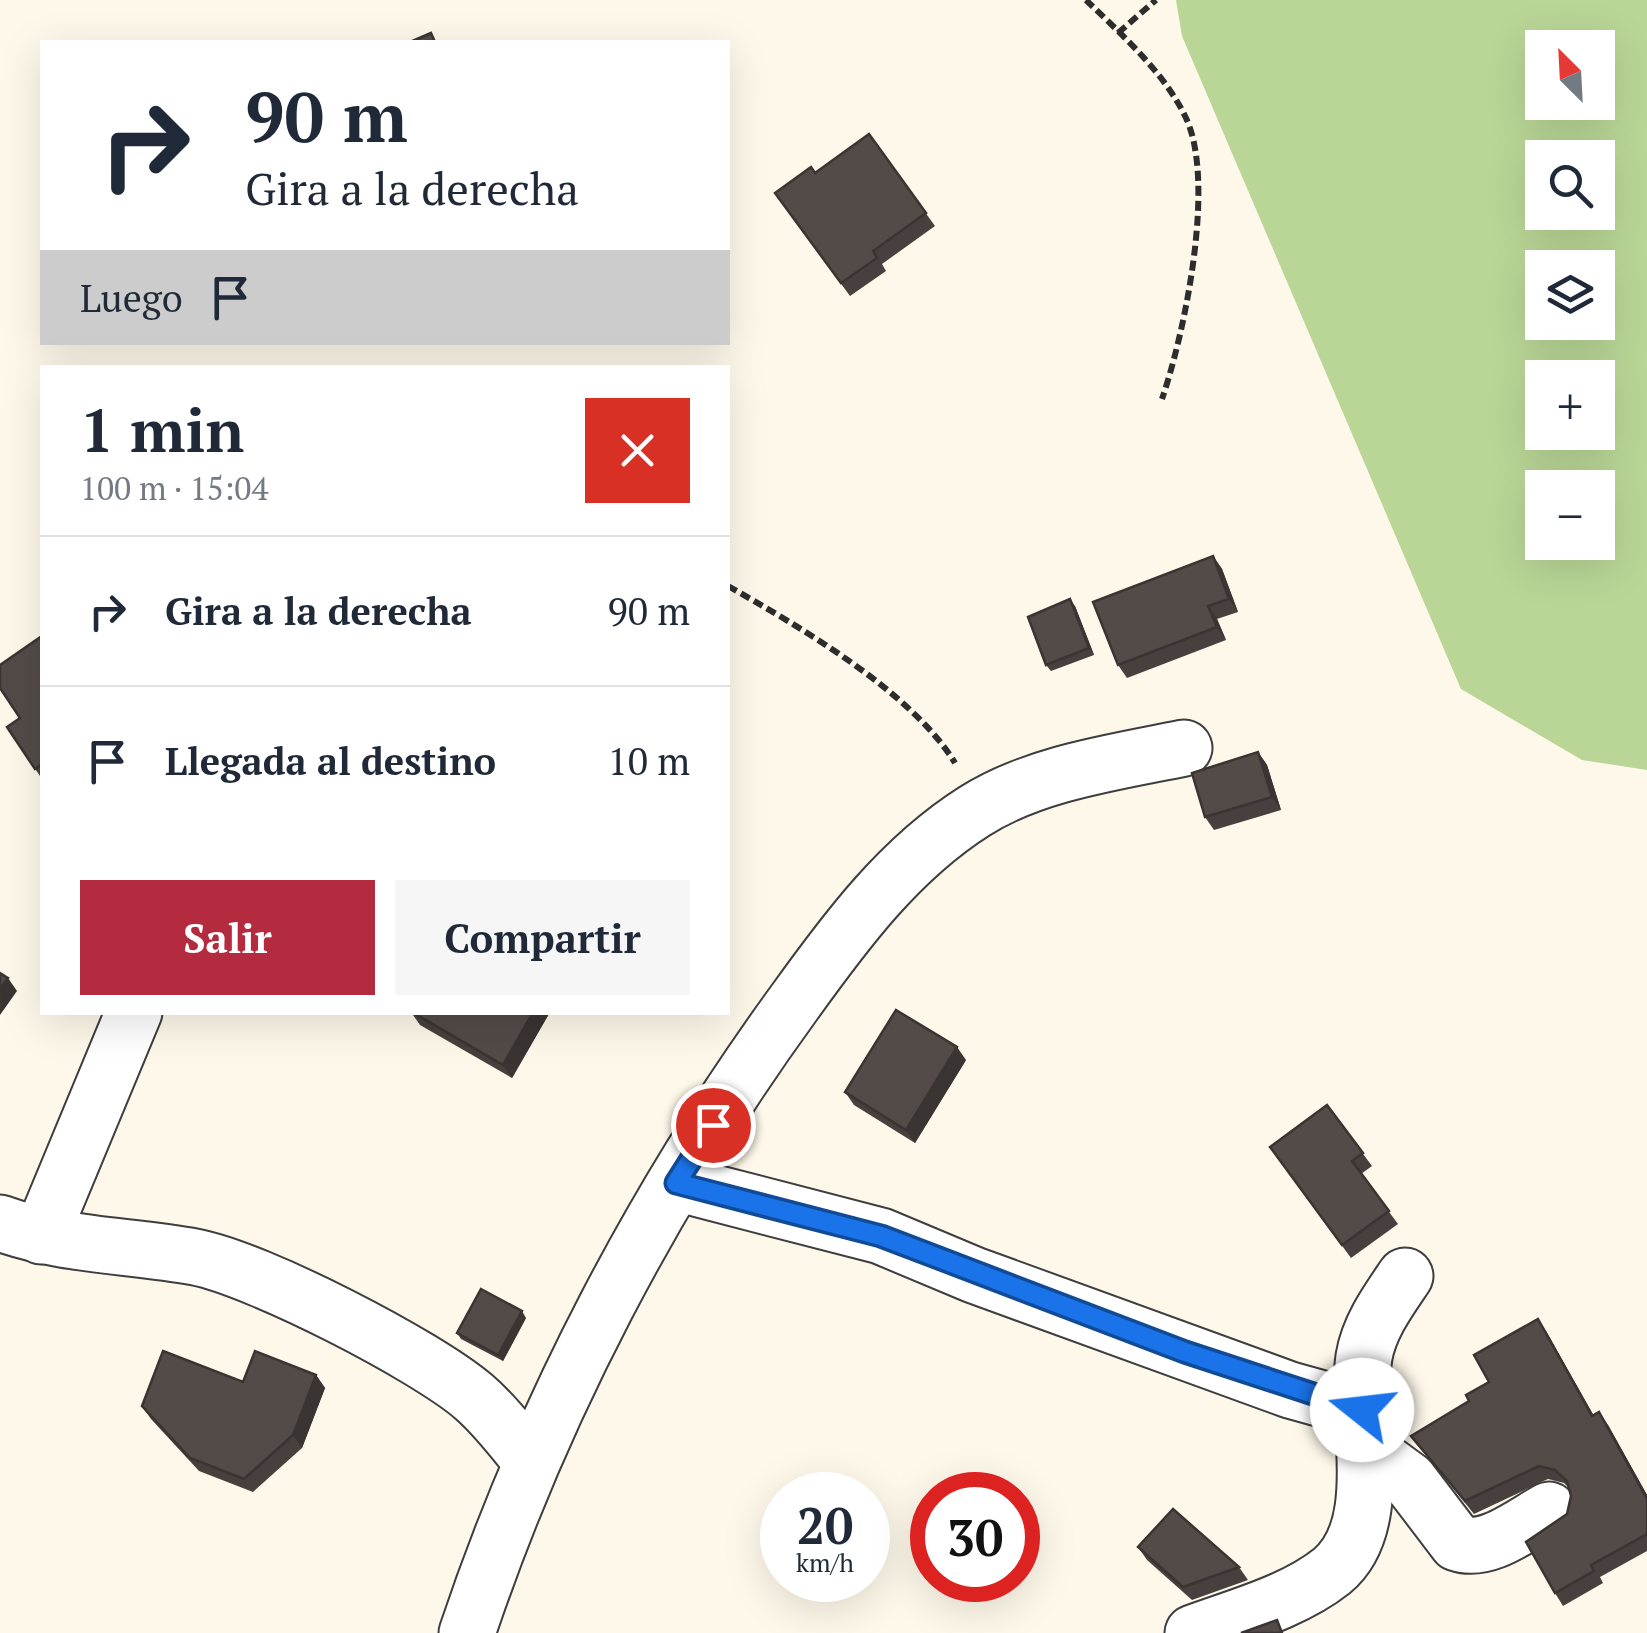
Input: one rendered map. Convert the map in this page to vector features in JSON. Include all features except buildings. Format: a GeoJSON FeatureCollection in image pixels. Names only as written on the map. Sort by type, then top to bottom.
{"type":"FeatureCollection","features":[{"type":"Feature","properties":{"kind":"street"},"geometry":{"type":"LineString","coordinates":[[467,1633],[530,1460],[676,1183],[768,1039],[848,929],[929,845],[976,810],[1028,787],[1184,748]]}},
{"type":"Feature","properties":{"kind":"street"},"geometry":{"type":"LineString","coordinates":[[132,1015],[20,1229],[196,1257],[230,1267],[334,1315],[446,1376],[476,1398],[530,1460]]}},
{"type":"Feature","properties":{"kind":"street"},"geometry":{"type":"LineString","coordinates":[[676,1183],[881,1236],[1178,1350],[1363,1429],[1410,1480],[1457,1543],[1464,1546],[1485,1544],[1549,1510]]}},
{"type":"Feature","properties":{"kind":"street"},"geometry":{"type":"LineString","coordinates":[[1193,1633],[1308,1587],[1348,1554],[1363,1502],[1364,1354],[1373,1328],[1406,1276]]}},
{"type":"Feature","properties":{"kind":"path"},"geometry":{"type":"LineString","coordinates":[[1086,0],[1174,99],[1196,150],[1186,310],[1162,399]]}},
{"type":"Feature","properties":{"kind":"path"},"geometry":{"type":"LineString","coordinates":[[1118,33],[1156,0]]}},
{"type":"Feature","properties":{"kind":"path"},"geometry":{"type":"LineString","coordinates":[[730,587],[875,681],[911,709],[938,735],[976,810]]}},
{"type":"Feature","properties":{"kind":"green space"},"geometry":{"type":"Polygon","coordinates":[[[1176,0],[1647,0],[1647,770],[1582,760],[1461,689],[1182,36],[1176,0]]]}},
{"type":"Feature","properties":{"kind":"route"},"geometry":{"type":"LineString","coordinates":[[713,1125],[676,1183],[881,1236],[974,1275],[1290,1390],[1362,1410]]}}]}
